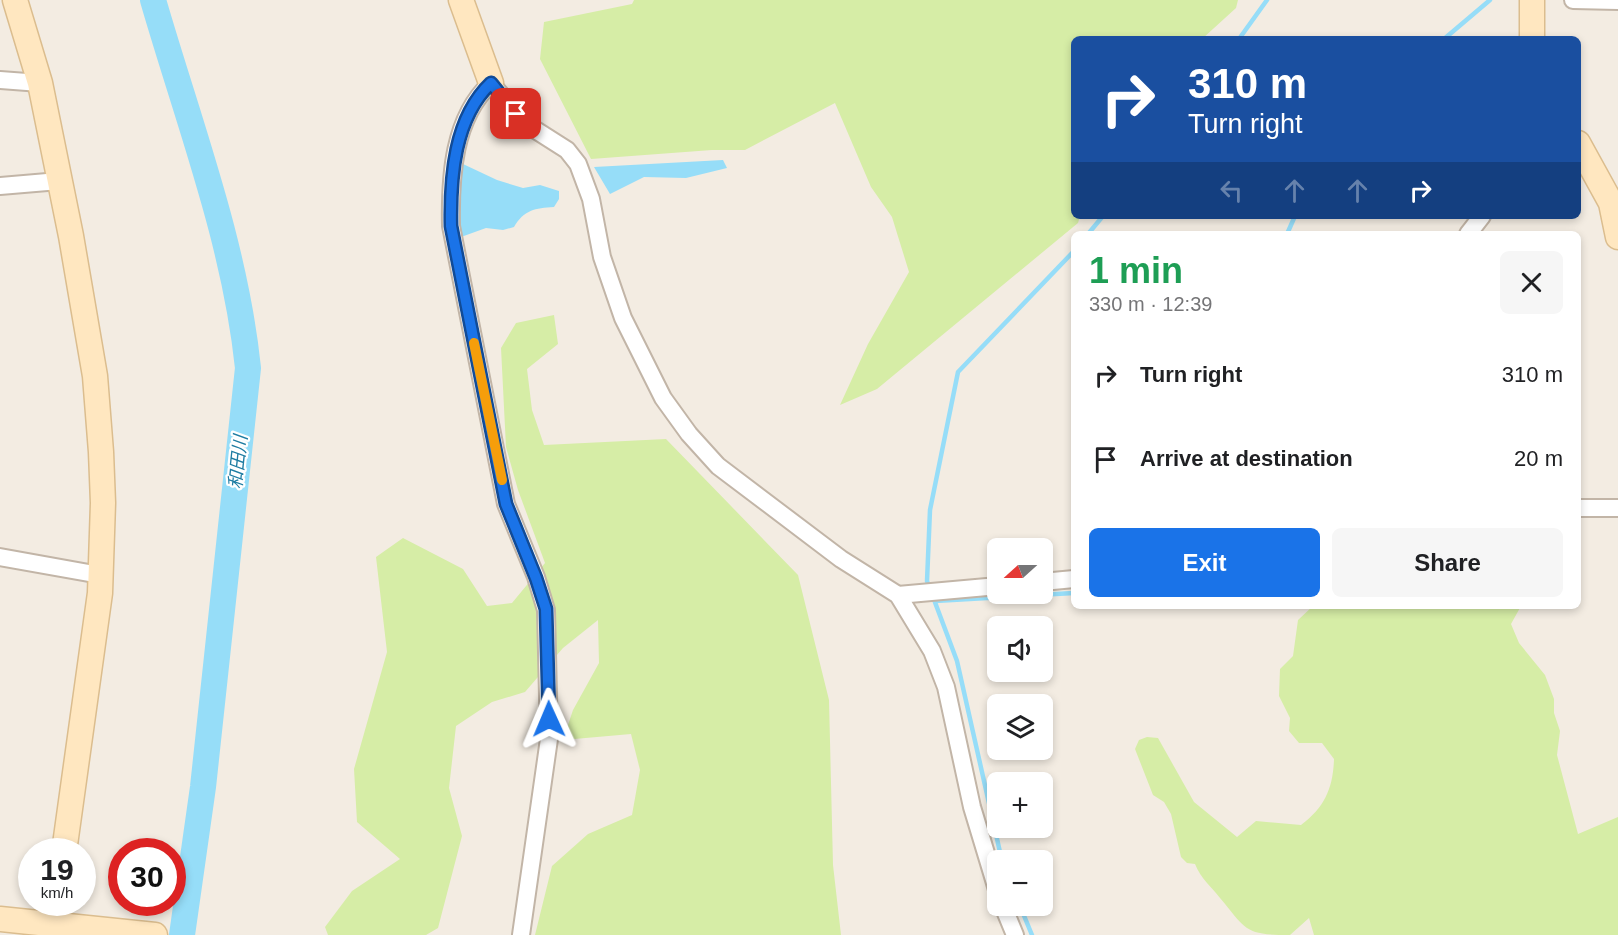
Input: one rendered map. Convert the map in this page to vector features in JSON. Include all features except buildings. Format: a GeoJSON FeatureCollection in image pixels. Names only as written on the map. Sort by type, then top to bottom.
{"type":"FeatureCollection","features":[{"type":"Feature","properties":{"kind":"street"},"geometry":{"type":"LineString","coordinates":[[15,0],[40,83],[95,376],[103,503],[93,656],[66,838]]}},
{"type":"Feature","properties":{"kind":"street"},"geometry":{"type":"LineString","coordinates":[[461,0],[491,83],[516,114],[567,150],[578,164],[591,199],[602,257],[623,318],[663,398],[689,434],[718,466],[842,560],[898,595],[932,651],[946,687],[972,807],[987,857]]}},
{"type":"Feature","properties":{"kind":"street"},"geometry":{"type":"LineString","coordinates":[[1532,0],[1532,36]]}},
{"type":"Feature","properties":{"kind":"street"},"geometry":{"type":"LineString","coordinates":[[1573,0],[1618,1]]}},
{"type":"Feature","properties":{"kind":"street"},"geometry":{"type":"LineString","coordinates":[[0,80],[40,83]]}},
{"type":"Feature","properties":{"kind":"street"},"geometry":{"type":"LineString","coordinates":[[491,83],[478,95],[470,110],[455,157],[450,188],[451,226],[506,504],[546,609],[549,739],[521,935]]}},
{"type":"Feature","properties":{"kind":"street"},"geometry":{"type":"LineString","coordinates":[[1581,148],[1615,200],[1618,237]]}},
{"type":"Feature","properties":{"kind":"street"},"geometry":{"type":"LineString","coordinates":[[0,186],[59,181]]}},
{"type":"Feature","properties":{"kind":"street"},"geometry":{"type":"LineString","coordinates":[[1470,231],[1480,219]]}},
{"type":"Feature","properties":{"kind":"street"},"geometry":{"type":"LineString","coordinates":[[1581,508],[1618,508]]}},
{"type":"Feature","properties":{"kind":"street"},"geometry":{"type":"LineString","coordinates":[[0,557],[100,575]]}},
{"type":"Feature","properties":{"kind":"street"},"geometry":{"type":"LineString","coordinates":[[1053,581],[1071,579]]}},
{"type":"Feature","properties":{"kind":"street"},"geometry":{"type":"LineString","coordinates":[[898,595],[987,587]]}},
{"type":"Feature","properties":{"kind":"street"},"geometry":{"type":"LineString","coordinates":[[1007,916],[1015,935]]}},
{"type":"Feature","properties":{"kind":"street"},"geometry":{"type":"LineString","coordinates":[[0,919],[55,920],[155,935]]}},
{"type":"Feature","properties":{"kind":"green space"},"geometry":{"type":"Polygon","coordinates":[[[634,0],[1238,0],[1236,8],[1205,36],[1071,36],[1071,219],[1079,219],[1078,223],[877,389],[840,405],[868,344],[909,272],[892,217],[871,187],[835,103],[745,150],[712,150],[591,159],[540,59],[544,22],[632,4],[634,0]]]}},
{"type":"Feature","properties":{"kind":"green space"},"geometry":{"type":"Polygon","coordinates":[[[554,315],[558,344],[527,369],[532,410],[544,445],[666,439],[798,575],[829,700],[833,865],[841,935],[535,935],[552,866],[588,834],[632,815],[640,770],[631,734],[563,740],[573,710],[599,663],[598,620],[563,648],[525,692],[492,702],[456,726],[449,788],[462,836],[438,928],[426,935],[328,935],[325,927],[352,891],[400,859],[357,822],[354,769],[387,652],[376,557],[403,538],[463,569],[487,606],[512,603],[545,563],[518,490],[506,447],[501,348],[516,323],[554,315]]]}},
{"type":"Feature","properties":{"kind":"green space"},"geometry":{"type":"Polygon","coordinates":[[[1310,609],[1519,609],[1511,624],[1519,643],[1545,675],[1554,699],[1554,713],[1560,731],[1557,755],[1578,834],[1618,817],[1618,935],[1314,935],[1309,918],[1290,935],[1275,935],[1255,932],[1242,924],[1203,878],[1195,864],[1187,863],[1181,857],[1171,814],[1164,802],[1153,795],[1135,749],[1139,740],[1147,737],[1158,738],[1194,802],[1237,837],[1256,821],[1301,825],[1316,811],[1326,796],[1332,779],[1334,759],[1322,743],[1299,743],[1289,731],[1290,718],[1279,696],[1280,669],[1293,656],[1298,620],[1310,609]]]}},
{"type":"Feature","properties":{"kind":"water"},"geometry":{"type":"Polygon","coordinates":[[[723,160],[727,168],[686,178],[644,177],[610,194],[594,167],[723,160]]]}},
{"type":"Feature","properties":{"kind":"water"},"geometry":{"type":"Polygon","coordinates":[[[463,164],[497,180],[523,188],[540,185],[559,191],[559,199],[554,207],[536,209],[526,213],[514,227],[503,230],[486,228],[461,237],[458,204],[463,164]]]}},
{"type":"Feature","properties":{"kind":"waterway","name":"和田川"},"geometry":{"type":"LineString","coordinates":[[153,0],[209,182],[233,274],[248,368],[203,787],[182,935]]}},
{"type":"Feature","properties":{"kind":"waterway"},"geometry":{"type":"LineString","coordinates":[[1241,36],[1267,0]]}},
{"type":"Feature","properties":{"kind":"waterway"},"geometry":{"type":"LineString","coordinates":[[1448,36],[1490,0]]}},
{"type":"Feature","properties":{"kind":"waterway"},"geometry":{"type":"LineString","coordinates":[[1090,231],[1100,219]]}},
{"type":"Feature","properties":{"kind":"waterway"},"geometry":{"type":"LineString","coordinates":[[1288,231],[1294,219]]}},
{"type":"Feature","properties":{"kind":"waterway"},"geometry":{"type":"LineString","coordinates":[[1000,850],[957,661],[927,581],[930,510],[958,372],[1071,254]]}},
{"type":"Feature","properties":{"kind":"waterway"},"geometry":{"type":"LineString","coordinates":[[935,601],[1071,593]]}},
{"type":"Feature","properties":{"kind":"waterway"},"geometry":{"type":"LineString","coordinates":[[1024,916],[1032,935]]}},
{"type":"Feature","properties":{"kind":"slow traffic"},"geometry":{"type":"LineString","coordinates":[[474,343],[502,480]]}},
{"type":"Feature","properties":{"kind":"route"},"geometry":{"type":"LineString","coordinates":[[516,114],[491,83],[478,95],[470,110],[455,157],[450,188],[451,226],[506,504],[546,609],[549,719]]}}]}
